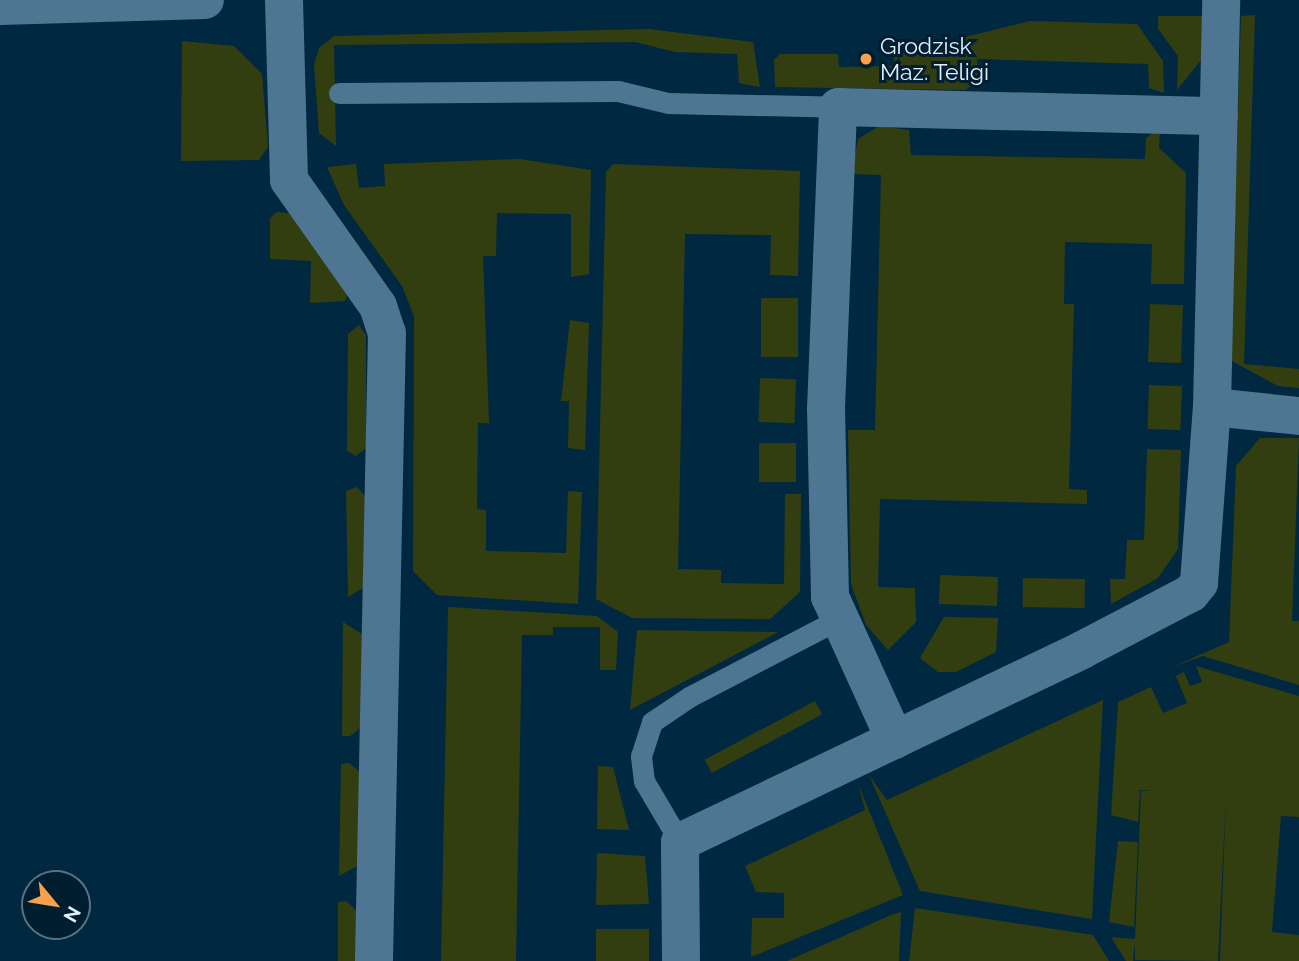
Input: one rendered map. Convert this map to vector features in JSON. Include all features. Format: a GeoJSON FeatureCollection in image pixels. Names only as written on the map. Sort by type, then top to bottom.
{"type":"FeatureCollection","features":[{"type":"Feature","properties":{"kind":"street"},"geometry":{"type":"LineString","coordinates":[[0,6],[205,0]]}},
{"type":"Feature","properties":{"kind":"street"},"geometry":{"type":"LineString","coordinates":[[284,0],[289,180],[377,306],[387,333],[374,961]]}},
{"type":"Feature","properties":{"kind":"street"},"geometry":{"type":"LineString","coordinates":[[681,961],[680,842],[895,740],[1191,593],[1206,550],[1221,0]]}},
{"type":"Feature","properties":{"kind":"street"},"geometry":{"type":"LineString","coordinates":[[895,740],[837,620],[830,597],[825,409],[838,107],[1219,116]]}},
{"type":"Feature","properties":{"kind":"street"},"geometry":{"type":"LineString","coordinates":[[1212,407],[1299,416]]}},
{"type":"Feature","properties":{"kind":"lane"},"geometry":{"type":"LineString","coordinates":[[340,93],[618,91],[668,103],[838,107]]}},
{"type":"Feature","properties":{"kind":"lane"},"geometry":{"type":"LineString","coordinates":[[680,842],[644,781],[641,756],[652,722],[689,697],[837,620]]}},
{"type":"Feature","properties":{"kind":"green space"},"geometry":{"type":"Polygon","coordinates":[[[1255,15],[1244,364],[1299,369],[1299,388],[1278,386],[1230,360],[1241,16],[1255,15]]]}},
{"type":"Feature","properties":{"kind":"green space"},"geometry":{"type":"Polygon","coordinates":[[[1158,16],[1203,16],[1202,59],[1177,90],[1178,56],[1158,29],[1158,16]]]}},
{"type":"Feature","properties":{"kind":"green space"},"geometry":{"type":"Polygon","coordinates":[[[1030,21],[1137,24],[1163,61],[1164,93],[1149,88],[1148,64],[977,59],[977,80],[966,90],[775,87],[774,60],[780,54],[838,54],[839,67],[893,66],[895,53],[934,52],[941,43],[1030,21]]]}},
{"type":"Feature","properties":{"kind":"green space"},"geometry":{"type":"Polygon","coordinates":[[[649,29],[753,42],[760,87],[739,83],[737,54],[675,52],[635,42],[334,45],[336,146],[319,133],[314,65],[319,48],[334,36],[649,29]]]}},
{"type":"Feature","properties":{"kind":"green space"},"geometry":{"type":"Polygon","coordinates":[[[182,41],[234,46],[262,74],[268,147],[259,160],[181,161],[182,41]]]}},
{"type":"Feature","properties":{"kind":"green space"},"geometry":{"type":"Polygon","coordinates":[[[879,126],[909,130],[911,155],[1145,159],[1146,138],[1160,128],[1159,148],[1186,173],[1184,284],[1151,284],[1152,244],[1065,242],[1064,304],[1074,304],[1069,489],[1087,490],[1087,504],[880,499],[878,587],[915,588],[916,622],[888,650],[866,625],[851,584],[848,430],[875,430],[881,175],[851,174],[858,139],[879,126]]]}},
{"type":"Feature","properties":{"kind":"green space"},"geometry":{"type":"Polygon","coordinates":[[[520,159],[591,170],[589,274],[571,277],[571,214],[497,213],[496,256],[483,256],[489,423],[478,423],[477,509],[486,510],[486,551],[566,553],[568,491],[582,492],[578,604],[437,595],[413,571],[414,316],[402,286],[344,205],[327,167],[356,164],[359,188],[385,186],[384,164],[520,159]]]}},
{"type":"Feature","properties":{"kind":"green space"},"geometry":{"type":"Polygon","coordinates":[[[613,164],[800,171],[798,276],[770,275],[771,235],[685,234],[678,569],[721,570],[721,583],[784,584],[785,494],[801,494],[800,592],[770,619],[632,618],[596,599],[606,172],[613,164]]]}},
{"type":"Feature","properties":{"kind":"green space"},"geometry":{"type":"Polygon","coordinates":[[[277,212],[290,213],[347,295],[345,301],[310,303],[311,261],[270,259],[270,218],[277,212]]]}},
{"type":"Feature","properties":{"kind":"green space"},"geometry":{"type":"Polygon","coordinates":[[[761,298],[798,298],[798,357],[761,357],[761,298]]]}},
{"type":"Feature","properties":{"kind":"green space"},"geometry":{"type":"Polygon","coordinates":[[[1150,304],[1183,305],[1181,363],[1148,362],[1150,304]]]}},
{"type":"Feature","properties":{"kind":"green space"},"geometry":{"type":"Polygon","coordinates":[[[570,320],[589,323],[585,450],[568,448],[569,401],[561,401],[570,320]]]}},
{"type":"Feature","properties":{"kind":"green space"},"geometry":{"type":"Polygon","coordinates":[[[359,325],[366,335],[366,448],[356,456],[347,451],[348,334],[359,325]]]}},
{"type":"Feature","properties":{"kind":"green space"},"geometry":{"type":"Polygon","coordinates":[[[760,378],[796,379],[794,423],[758,422],[760,378]]]}},
{"type":"Feature","properties":{"kind":"green space"},"geometry":{"type":"Polygon","coordinates":[[[1149,385],[1182,386],[1180,430],[1147,429],[1149,385]]]}},
{"type":"Feature","properties":{"kind":"green space"},"geometry":{"type":"Polygon","coordinates":[[[1260,438],[1299,438],[1292,621],[1299,621],[1299,685],[1203,656],[1172,667],[1229,642],[1236,466],[1260,438]]]}},
{"type":"Feature","properties":{"kind":"green space"},"geometry":{"type":"Polygon","coordinates":[[[759,443],[796,443],[796,482],[759,482],[759,443]]]}},
{"type":"Feature","properties":{"kind":"green space"},"geometry":{"type":"Polygon","coordinates":[[[1147,449],[1181,450],[1178,549],[1158,578],[1111,604],[1110,579],[1125,579],[1127,540],[1144,540],[1147,449]]]}},
{"type":"Feature","properties":{"kind":"green space"},"geometry":{"type":"Polygon","coordinates":[[[357,487],[365,496],[366,586],[348,597],[346,491],[357,487]]]}},
{"type":"Feature","properties":{"kind":"green space"},"geometry":{"type":"Polygon","coordinates":[[[940,575],[998,577],[997,606],[939,604],[940,575]]]}},
{"type":"Feature","properties":{"kind":"green space"},"geometry":{"type":"Polygon","coordinates":[[[1023,578],[1085,579],[1084,608],[1022,607],[1023,578]]]}},
{"type":"Feature","properties":{"kind":"green space"},"geometry":{"type":"Polygon","coordinates":[[[448,607],[597,616],[618,632],[616,670],[600,670],[600,627],[553,627],[553,635],[522,635],[516,961],[441,961],[448,607]]]}},
{"type":"Feature","properties":{"kind":"green space"},"geometry":{"type":"Polygon","coordinates":[[[944,617],[998,618],[996,652],[956,672],[938,672],[920,658],[944,617]]]}},
{"type":"Feature","properties":{"kind":"green space"},"geometry":{"type":"Polygon","coordinates":[[[343,622],[362,634],[363,726],[350,736],[342,736],[343,622]]]}},
{"type":"Feature","properties":{"kind":"green space"},"geometry":{"type":"Polygon","coordinates":[[[637,630],[778,632],[630,710],[637,630]]]}},
{"type":"Feature","properties":{"kind":"green space"},"geometry":{"type":"Polygon","coordinates":[[[1196,666],[1299,696],[1299,817],[1281,816],[1272,932],[1299,935],[1299,961],[1220,961],[1226,794],[1218,961],[1135,960],[1135,942],[1133,961],[1126,961],[1111,937],[1135,939],[1141,791],[1152,791],[1140,790],[1138,822],[1111,815],[1118,702],[1151,687],[1163,713],[1187,703],[1176,676],[1184,672],[1190,686],[1202,682],[1196,666]]]}},
{"type":"Feature","properties":{"kind":"green space"},"geometry":{"type":"Polygon","coordinates":[[[1103,700],[1092,919],[920,891],[869,775],[887,800],[1103,700]]]}},
{"type":"Feature","properties":{"kind":"green space"},"geometry":{"type":"Polygon","coordinates":[[[815,701],[822,714],[712,773],[705,760],[815,701]]]}},
{"type":"Feature","properties":{"kind":"green space"},"geometry":{"type":"Polygon","coordinates":[[[349,763],[360,772],[359,865],[339,876],[341,764],[349,763]]]}},
{"type":"Feature","properties":{"kind":"green space"},"geometry":{"type":"Polygon","coordinates":[[[598,766],[613,767],[629,830],[597,829],[598,766]]]}},
{"type":"Feature","properties":{"kind":"green space"},"geometry":{"type":"Polygon","coordinates":[[[858,783],[903,895],[751,957],[752,918],[784,918],[784,893],[756,892],[745,866],[865,810],[858,783]]]}},
{"type":"Feature","properties":{"kind":"green space"},"geometry":{"type":"Polygon","coordinates":[[[1118,841],[1138,842],[1134,927],[1109,922],[1118,841]]]}},
{"type":"Feature","properties":{"kind":"green space"},"geometry":{"type":"Polygon","coordinates":[[[597,853],[645,856],[649,904],[596,905],[597,853]]]}},
{"type":"Feature","properties":{"kind":"green space"},"geometry":{"type":"Polygon","coordinates":[[[346,901],[359,913],[358,961],[338,961],[338,902],[346,901]]]}},
{"type":"Feature","properties":{"kind":"green space"},"geometry":{"type":"Polygon","coordinates":[[[915,908],[1093,935],[1109,961],[909,961],[915,908]]]}},
{"type":"Feature","properties":{"kind":"green space"},"geometry":{"type":"Polygon","coordinates":[[[901,912],[899,961],[787,961],[891,915],[901,912]]]}},
{"type":"Feature","properties":{"kind":"green space"},"geometry":{"type":"Polygon","coordinates":[[[596,929],[649,929],[649,961],[596,961],[596,929]]]}},
{"type":"Feature","properties":{"kind":"place","name":"Grodzisk Maz. Teligi"},"geometry":{"type":"Point","coordinates":[866,59]}}]}
